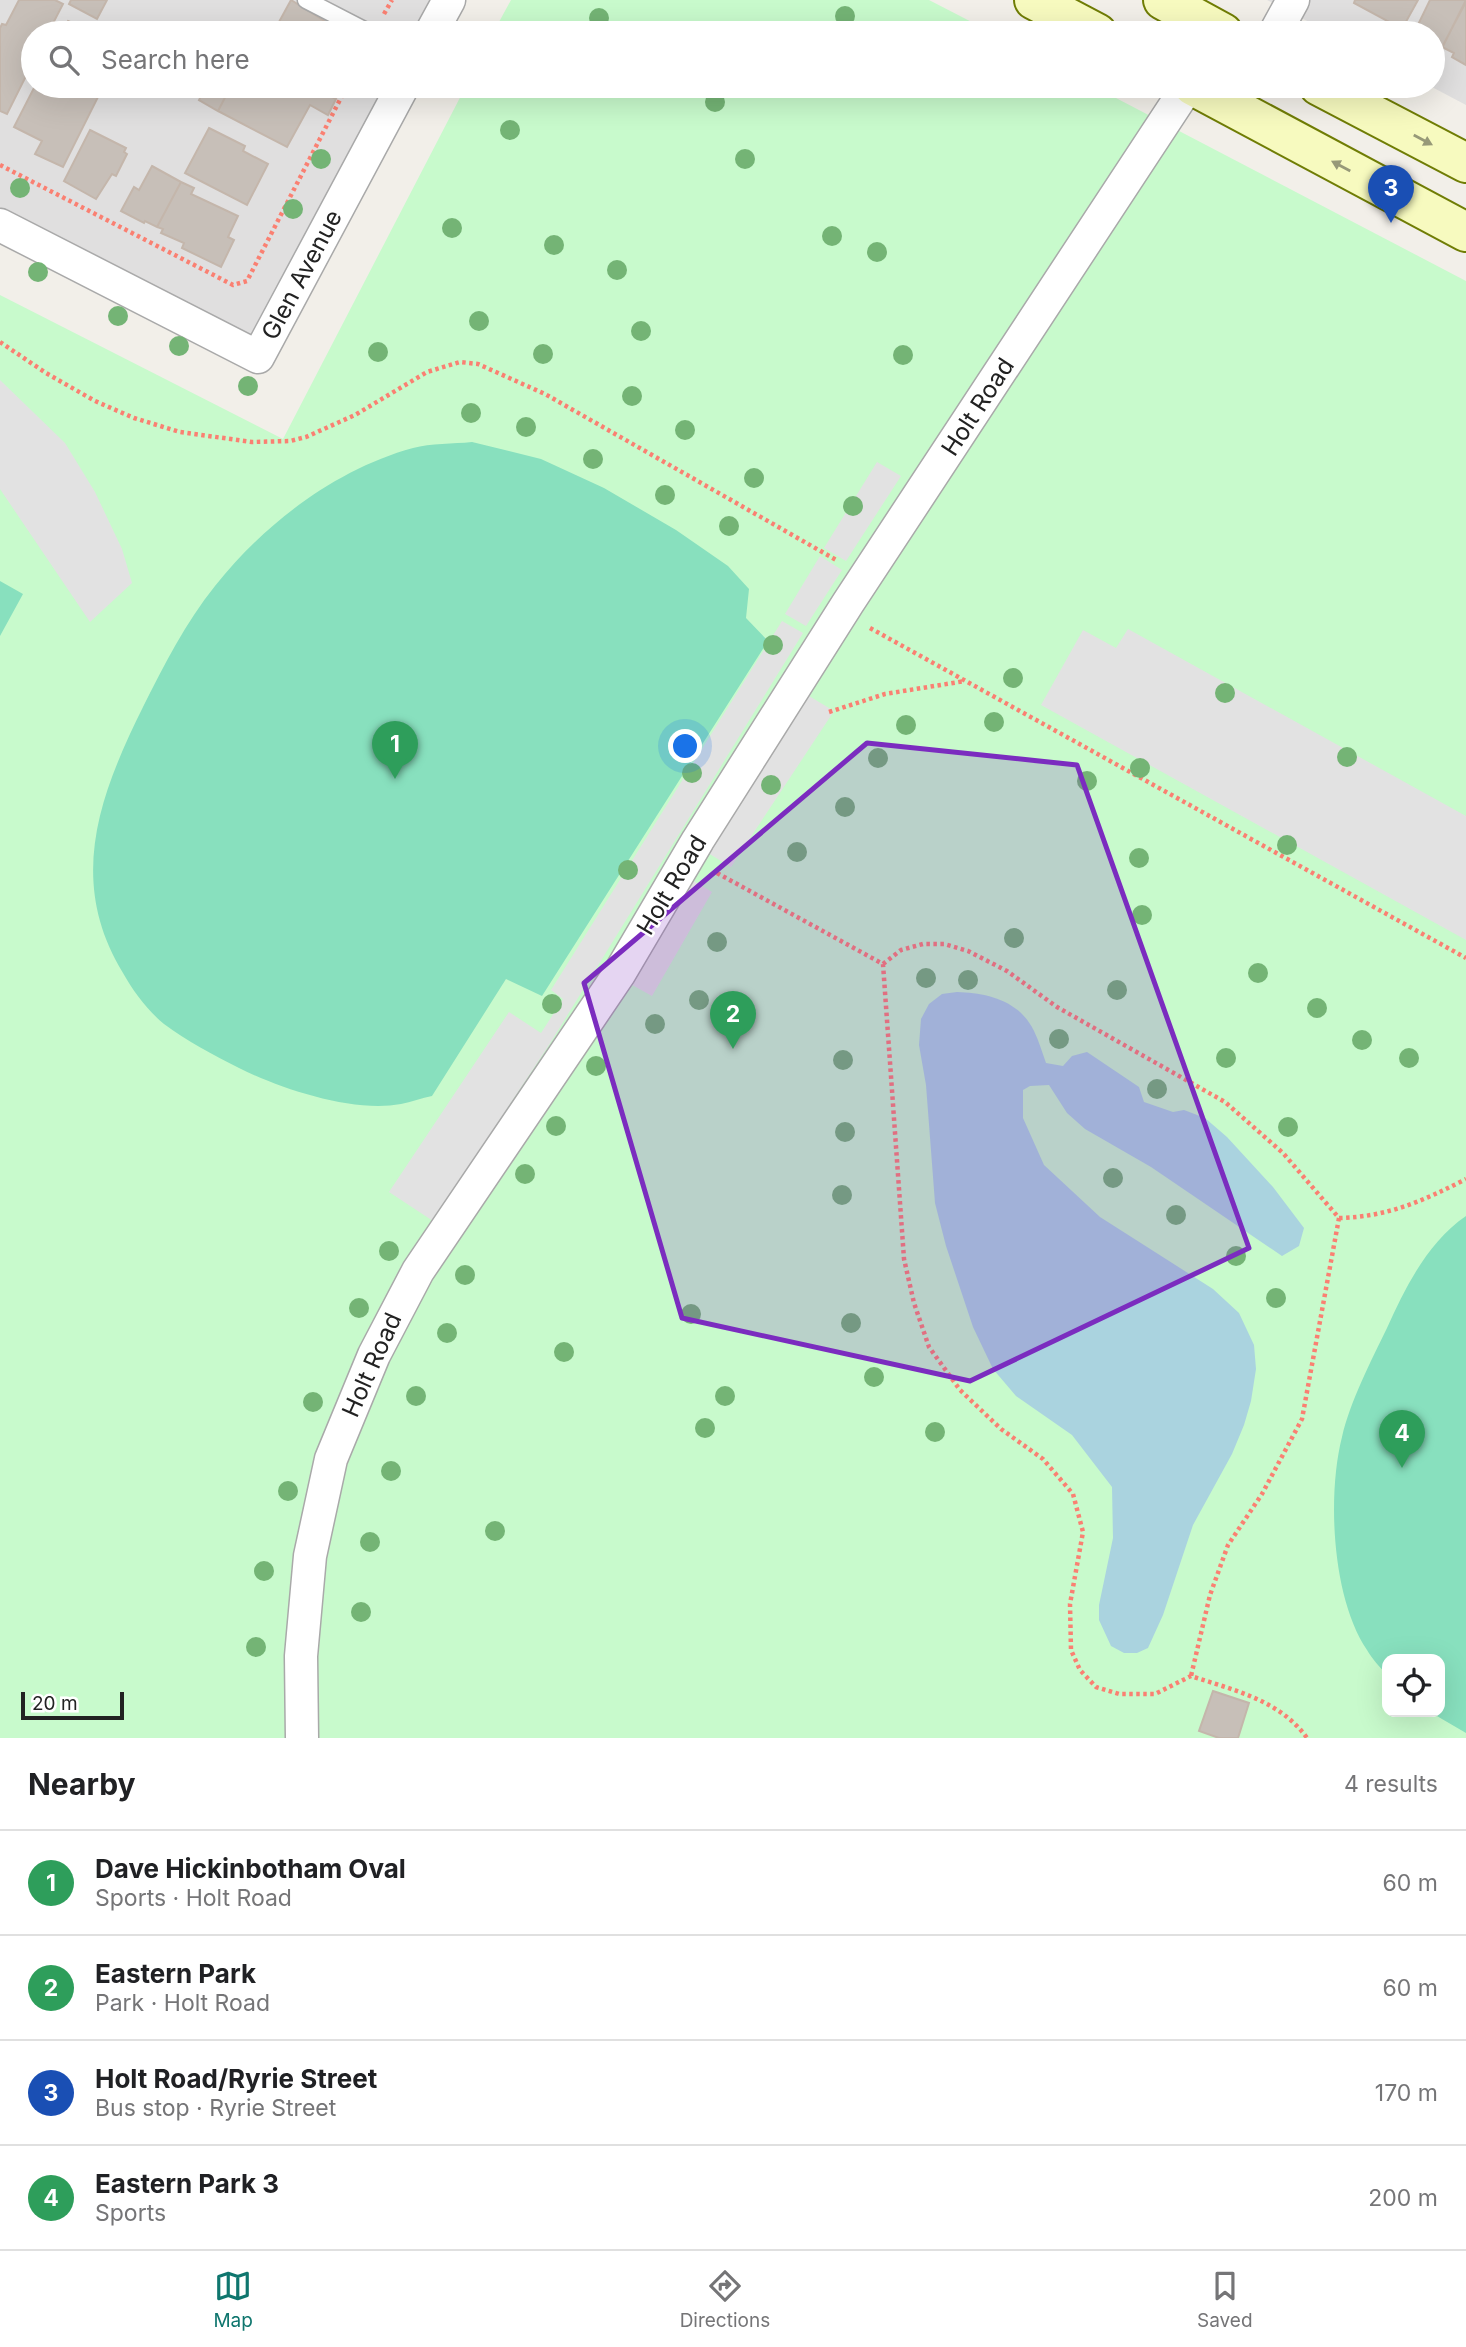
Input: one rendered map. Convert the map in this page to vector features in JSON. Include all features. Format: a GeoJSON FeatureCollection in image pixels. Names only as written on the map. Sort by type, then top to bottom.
{"type":"FeatureCollection","features":[{"type":"Feature","properties":{"kind":"main road"},"geometry":{"type":"LineString","coordinates":[[1034,0],[1074,21]]}},
{"type":"Feature","properties":{"kind":"main road"},"geometry":{"type":"LineString","coordinates":[[1223,98],[1466,232]]}},
{"type":"Feature","properties":{"kind":"main road"},"geometry":{"type":"LineString","coordinates":[[1342,98],[1466,163]]}},
{"type":"Feature","properties":{"kind":"street"},"geometry":{"type":"LineString","coordinates":[[438,21],[449,0]]}},
{"type":"Feature","properties":{"kind":"street"},"geometry":{"type":"LineString","coordinates":[[1282,21],[1293,0]]}},
{"type":"Feature","properties":{"kind":"street","name":"Glen Avenue"},"geometry":{"type":"LineString","coordinates":[[0,225],[258,357],[397,98]]}},
{"type":"Feature","properties":{"kind":"street","name":"Holt Road"},"geometry":{"type":"LineString","coordinates":[[302,1738],[301,1656],[310,1556],[331,1459],[374,1355],[418,1271],[619,974],[698,840],[848,603],[1203,98]]}},
{"type":"Feature","properties":{"kind":"lane"},"geometry":{"type":"LineString","coordinates":[[306,0],[347,21]]}},
{"type":"Feature","properties":{"kind":"path"},"geometry":{"type":"LineString","coordinates":[[0,165],[233,285],[247,281],[341,98]]}},
{"type":"Feature","properties":{"kind":"path"},"geometry":{"type":"LineString","coordinates":[[0,342],[95,401],[134,418],[180,432],[252,442],[290,441],[306,437],[355,415],[427,372],[460,362],[478,363],[545,394],[842,563],[849,583],[848,603],[871,630],[1466,958]]}},
{"type":"Feature","properties":{"kind":"path"},"geometry":{"type":"LineString","coordinates":[[829,712],[885,694],[966,681]]}},
{"type":"Feature","properties":{"kind":"path"},"geometry":{"type":"LineString","coordinates":[[689,858],[883,964]]}},
{"type":"Feature","properties":{"kind":"path"},"geometry":{"type":"LineString","coordinates":[[883,964],[901,950],[923,944],[944,944],[968,951],[1007,971],[1057,1007],[1225,1102],[1283,1153],[1339,1218]]}},
{"type":"Feature","properties":{"kind":"path"},"geometry":{"type":"LineString","coordinates":[[883,964],[904,1259],[914,1303],[929,1347],[960,1390],[1002,1429],[1043,1459],[1073,1494],[1083,1532],[1070,1604],[1071,1650],[1080,1670],[1096,1687],[1119,1694],[1155,1694],[1191,1676],[1256,1697],[1287,1716],[1307,1738]]}},
{"type":"Feature","properties":{"kind":"path"},"geometry":{"type":"LineString","coordinates":[[1339,1218],[1380,1215],[1426,1199],[1466,1180]]}},
{"type":"Feature","properties":{"kind":"path"},"geometry":{"type":"LineString","coordinates":[[1191,1676],[1210,1595],[1228,1545],[1262,1494],[1302,1419],[1339,1218]]}},
{"type":"Feature","properties":{"kind":"highlighted area"},"geometry":{"type":"Polygon","coordinates":[[[867,743],[1077,765],[1249,1248],[970,1381],[682,1318],[584,983],[867,743]]]}},
{"type":"Feature","properties":{"kind":"shaded area"},"geometry":{"type":"Polygon","coordinates":[[[0,0],[449,0],[438,21],[21,21],[21,98],[397,98],[258,357],[0,225],[0,0]]]}},
{"type":"Feature","properties":{"kind":"shaded area"},"geometry":{"type":"Polygon","coordinates":[[[1267,0],[1466,0],[1466,105],[1445,94],[1445,21],[1307,21],[1267,0]]]}},
{"type":"Feature","properties":{"kind":"shaded area"},"geometry":{"type":"Polygon","coordinates":[[[0,380],[65,443],[95,492],[122,549],[132,583],[90,622],[0,489],[0,380]]]}},
{"type":"Feature","properties":{"kind":"shaded area"},"geometry":{"type":"Polygon","coordinates":[[[877,462],[901,476],[846,561],[824,548],[877,462]]]}},
{"type":"Feature","properties":{"kind":"shaded area"},"geometry":{"type":"Polygon","coordinates":[[[820,556],[842,570],[806,626],[785,614],[820,556]]]}},
{"type":"Feature","properties":{"kind":"shaded area"},"geometry":{"type":"Polygon","coordinates":[[[782,621],[803,633],[549,1045],[433,1221],[389,1192],[509,1012],[541,1033],[563,999],[551,990],[782,621]]]}},
{"type":"Feature","properties":{"kind":"shaded area"},"geometry":{"type":"Polygon","coordinates":[[[1128,629],[1466,816],[1466,940],[1041,705],[1083,630],[1116,648],[1128,629]]]}},
{"type":"Feature","properties":{"kind":"shaded area"},"geometry":{"type":"Polygon","coordinates":[[[809,696],[834,711],[731,867],[703,850],[809,696]]]}},
{"type":"Feature","properties":{"kind":"shaded area"},"geometry":{"type":"Polygon","coordinates":[[[687,877],[712,892],[652,996],[625,981],[687,877]]]}},
{"type":"Feature","properties":{"kind":"green space"},"geometry":{"type":"Polygon","coordinates":[[[511,0],[929,0],[970,21],[500,21],[511,0]]]}},
{"type":"Feature","properties":{"kind":"green space"},"geometry":{"type":"Polygon","coordinates":[[[460,98],[1116,98],[1466,281],[1466,1738],[0,1738],[0,295],[283,439],[460,98]]]}},
{"type":"Feature","properties":{"kind":"green space"},"geometry":{"type":"Polygon","coordinates":[[[472,442],[541,459],[604,488],[676,530],[728,566],[749,589],[746,618],[768,641],[542,996],[506,979],[432,1096],[382,1106],[340,1102],[275,1084],[239,1068],[182,1036],[152,1013],[127,980],[106,939],[96,905],[93,872],[96,839],[113,773],[151,691],[194,614],[234,563],[279,521],[329,485],[356,470],[413,448],[472,442]]]}},
{"type":"Feature","properties":{"kind":"green space"},"geometry":{"type":"Polygon","coordinates":[[[0,581],[23,594],[0,636],[0,581]]]}},
{"type":"Feature","properties":{"kind":"green space"},"geometry":{"type":"Polygon","coordinates":[[[1466,1216],[1466,1733],[1439,1717],[1445,1717],[1445,1654],[1382,1654],[1382,1670],[1369,1653],[1355,1628],[1346,1603],[1334,1517],[1337,1461],[1350,1410],[1361,1382],[1419,1266],[1452,1227],[1466,1216]]]}},
{"type":"Feature","properties":{"kind":"water"},"geometry":{"type":"Polygon","coordinates":[[[942,994],[980,994],[1001,1000],[1020,1012],[1034,1031],[1046,1063],[1063,1066],[1072,1056],[1087,1052],[1139,1087],[1144,1102],[1173,1112],[1184,1110],[1205,1118],[1227,1137],[1273,1187],[1304,1228],[1299,1246],[1282,1256],[1151,1167],[1085,1129],[1067,1113],[1049,1085],[1030,1086],[1023,1090],[1023,1118],[1044,1165],[1100,1217],[1213,1289],[1239,1313],[1254,1345],[1256,1369],[1244,1425],[1232,1454],[1193,1525],[1163,1615],[1148,1648],[1137,1653],[1124,1653],[1111,1646],[1099,1620],[1099,1605],[1113,1538],[1112,1487],[1072,1435],[1016,1396],[993,1369],[973,1327],[946,1246],[935,1203],[926,1085],[919,1045],[921,1019],[929,1004],[942,994]]]}},
{"type":"Feature","properties":{"kind":"building"},"geometry":{"type":"Polygon","coordinates":[[[19,0],[55,0],[63,4],[54,21],[21,21],[21,86],[7,114],[0,111],[0,28],[2,24],[6,25],[19,0]]]}},
{"type":"Feature","properties":{"kind":"building"},"geometry":{"type":"Polygon","coordinates":[[[71,0],[107,0],[97,19],[69,4],[71,0]]]}},
{"type":"Feature","properties":{"kind":"building"},"geometry":{"type":"Polygon","coordinates":[[[291,0],[325,21],[280,21],[291,0]]]}},
{"type":"Feature","properties":{"kind":"building"},"geometry":{"type":"Polygon","coordinates":[[[1355,0],[1418,0],[1406,21],[1387,21],[1354,3],[1355,0]]]}},
{"type":"Feature","properties":{"kind":"building"},"geometry":{"type":"Polygon","coordinates":[[[1430,0],[1466,0],[1445,42],[1445,21],[1420,21],[1430,0]]]}},
{"type":"Feature","properties":{"kind":"building"},"geometry":{"type":"Polygon","coordinates":[[[1466,2],[1466,65],[1452,57],[1454,53],[1445,48],[1445,41],[1466,2]]]}},
{"type":"Feature","properties":{"kind":"building"},"geometry":{"type":"Polygon","coordinates":[[[29,98],[98,98],[63,167],[35,154],[42,141],[14,127],[29,98]]]}},
{"type":"Feature","properties":{"kind":"building"},"geometry":{"type":"Polygon","coordinates":[[[200,98],[225,98],[218,111],[199,100],[200,98]]]}},
{"type":"Feature","properties":{"kind":"building"},"geometry":{"type":"Polygon","coordinates":[[[225,98],[336,99],[328,115],[310,105],[287,147],[218,111],[225,98]]]}},
{"type":"Feature","properties":{"kind":"building"},"geometry":{"type":"Polygon","coordinates":[[[209,128],[245,146],[243,151],[268,164],[247,205],[185,173],[209,128]]]}},
{"type":"Feature","properties":{"kind":"building"},"geometry":{"type":"Polygon","coordinates":[[[90,130],[126,148],[124,152],[127,154],[116,176],[112,174],[96,199],[64,181],[90,130]]]}},
{"type":"Feature","properties":{"kind":"building"},"geometry":{"type":"Polygon","coordinates":[[[152,166],[181,182],[157,227],[121,211],[134,187],[139,190],[152,166]]]}},
{"type":"Feature","properties":{"kind":"building"},"geometry":{"type":"Polygon","coordinates":[[[181,182],[194,188],[191,194],[238,216],[228,237],[234,240],[221,267],[182,248],[184,243],[161,233],[163,229],[157,227],[181,182]]]}},
{"type":"Feature","properties":{"kind":"building"},"geometry":{"type":"Polygon","coordinates":[[[1213,1691],[1249,1703],[1238,1738],[1219,1738],[1199,1731],[1213,1691]]]}},
{"type":"Feature","properties":{"kind":"place","name":"Holt Road/Ryrie Street"},"geometry":{"type":"Point","coordinates":[1391,223]}},
{"type":"Feature","properties":{"kind":"place","name":"Dave Hickinbotham Oval"},"geometry":{"type":"Point","coordinates":[395,779]}},
{"type":"Feature","properties":{"kind":"place","name":"Eastern Park"},"geometry":{"type":"Point","coordinates":[733,1049]}},
{"type":"Feature","properties":{"kind":"place","name":"Eastern Park 3"},"geometry":{"type":"Point","coordinates":[1402,1468]}}]}
